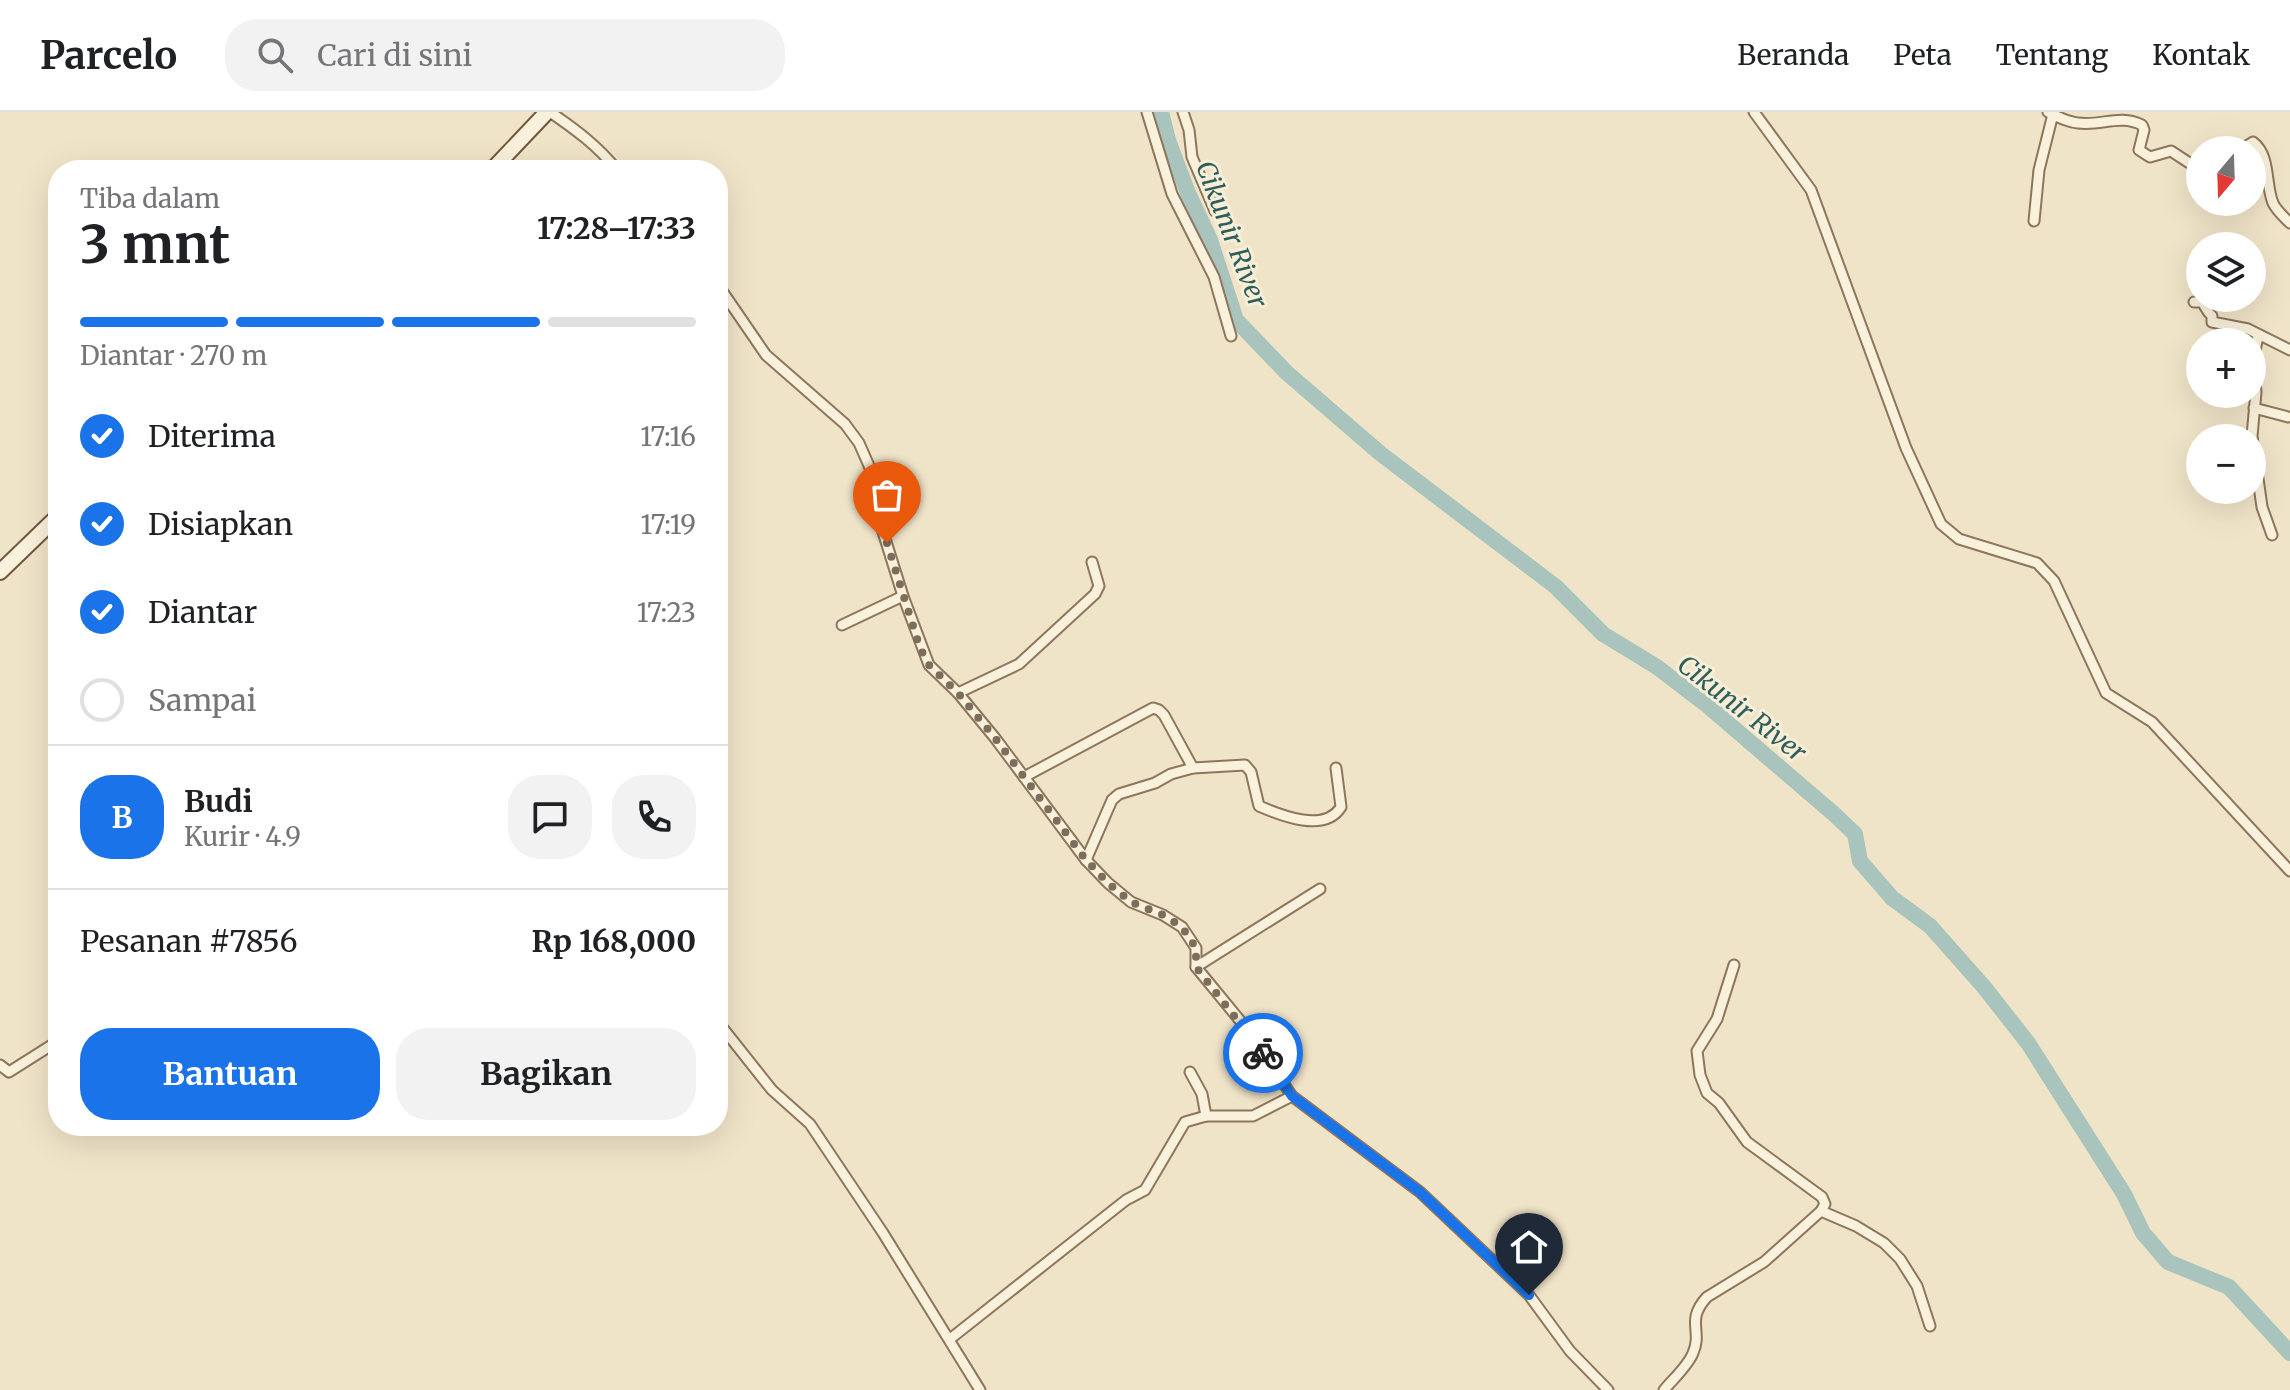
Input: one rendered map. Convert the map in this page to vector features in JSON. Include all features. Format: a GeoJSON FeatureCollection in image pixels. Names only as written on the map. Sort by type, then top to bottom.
{"type":"FeatureCollection","features":[{"type":"Feature","properties":{"kind":"main road"},"geometry":{"type":"LineString","coordinates":[[502,160],[548,112]]}},
{"type":"Feature","properties":{"kind":"main road"},"geometry":{"type":"LineString","coordinates":[[0,572],[48,526]]}},
{"type":"Feature","properties":{"kind":"street"},"geometry":{"type":"LineString","coordinates":[[548,112],[582,134],[609,160]]}},
{"type":"Feature","properties":{"kind":"street"},"geometry":{"type":"LineString","coordinates":[[1147,112],[1172,194],[1214,277],[1231,336]]}},
{"type":"Feature","properties":{"kind":"street"},"geometry":{"type":"LineString","coordinates":[[1183,112],[1192,157],[1215,211]]}},
{"type":"Feature","properties":{"kind":"street"},"geometry":{"type":"LineString","coordinates":[[1754,112],[1811,190],[1906,448],[1941,524],[1959,539],[2028,559],[2044,568],[2054,581],[2106,693],[2152,722],[2290,871]]}},
{"type":"Feature","properties":{"kind":"street"},"geometry":{"type":"LineString","coordinates":[[2034,221],[2039,170],[2050,113],[2079,124],[2122,118],[2137,122],[2144,130],[2139,150],[2150,157],[2171,151],[2186,161]]}},
{"type":"Feature","properties":{"kind":"street"},"geometry":{"type":"LineString","coordinates":[[2266,171],[2273,205],[2290,223]]}},
{"type":"Feature","properties":{"kind":"street"},"geometry":{"type":"LineString","coordinates":[[728,300],[766,355],[845,424],[859,443],[870,468],[878,516],[903,596],[920,648],[929,665],[958,693],[1086,860],[1131,902],[1163,915],[1182,927],[1196,948],[1196,967],[1247,1029],[1292,1096],[1420,1192],[1529,1295],[1570,1351],[1608,1390]]}},
{"type":"Feature","properties":{"kind":"street"},"geometry":{"type":"LineString","coordinates":[[2207,312],[2212,316],[2212,322],[2243,328]]}},
{"type":"Feature","properties":{"kind":"street"},"geometry":{"type":"LineString","coordinates":[[2266,340],[2290,350]]}},
{"type":"Feature","properties":{"kind":"street"},"geometry":{"type":"LineString","coordinates":[[2272,535],[2262,507],[2256,475],[2252,436],[2254,408],[2288,417]]}},
{"type":"Feature","properties":{"kind":"street"},"geometry":{"type":"LineString","coordinates":[[958,693],[1019,664],[1095,594],[1099,586],[1092,562]]}},
{"type":"Feature","properties":{"kind":"street"},"geometry":{"type":"LineString","coordinates":[[842,625],[903,596]]}},
{"type":"Feature","properties":{"kind":"street"},"geometry":{"type":"LineString","coordinates":[[1024,777],[1153,708],[1164,715],[1193,768]]}},
{"type":"Feature","properties":{"kind":"street"},"geometry":{"type":"LineString","coordinates":[[1086,860],[1112,800],[1119,794],[1155,783],[1171,774],[1193,768],[1245,765],[1251,772],[1259,806],[1296,819],[1326,820],[1337,814],[1341,807],[1336,768]]}},
{"type":"Feature","properties":{"kind":"street"},"geometry":{"type":"LineString","coordinates":[[1196,967],[1320,889]]}},
{"type":"Feature","properties":{"kind":"street"},"geometry":{"type":"LineString","coordinates":[[1664,1390],[1694,1352],[1695,1313],[1700,1305],[1707,1297],[1764,1262],[1825,1204],[1822,1197],[1747,1142],[1719,1103],[1707,1093],[1700,1075],[1697,1051],[1717,1019],[1734,965]]}},
{"type":"Feature","properties":{"kind":"street"},"geometry":{"type":"LineString","coordinates":[[728,1035],[772,1090],[810,1124],[980,1390]]}},
{"type":"Feature","properties":{"kind":"street"},"geometry":{"type":"LineString","coordinates":[[0,1065],[9,1072],[48,1047]]}},
{"type":"Feature","properties":{"kind":"street"},"geometry":{"type":"LineString","coordinates":[[1190,1072],[1202,1094],[1206,1116]]}},
{"type":"Feature","properties":{"kind":"street"},"geometry":{"type":"LineString","coordinates":[[950,1339],[1126,1200],[1145,1190],[1185,1122],[1206,1116],[1253,1116],[1292,1096]]}},
{"type":"Feature","properties":{"kind":"street"},"geometry":{"type":"LineString","coordinates":[[1821,1211],[1856,1226],[1884,1243],[1900,1259],[1917,1286],[1930,1326]]}},
{"type":"Feature","properties":{"kind":"waterway","name":"Cikunir River"},"geometry":{"type":"LineString","coordinates":[[1161,112],[1168,140],[1210,240],[1236,320],[1287,373],[1381,454],[1555,586],[1603,634],[1657,667],[1708,706],[1855,834],[1860,861],[1892,898],[1930,926],[2028,1043],[2124,1194],[2143,1233],[2168,1262],[2229,1287],[2290,1353]]}},
{"type":"Feature","properties":{"kind":"way so far"},"geometry":{"type":"LineString","coordinates":[[887,543],[920,648],[929,665],[958,693],[995,738],[1086,860],[1108,883],[1131,902],[1163,915],[1182,927],[1196,948],[1196,967],[1203,978],[1247,1029],[1263,1053]]}},
{"type":"Feature","properties":{"kind":"route"},"geometry":{"type":"LineString","coordinates":[[1263,1053],[1292,1096],[1420,1192],[1529,1295]]}}]}
